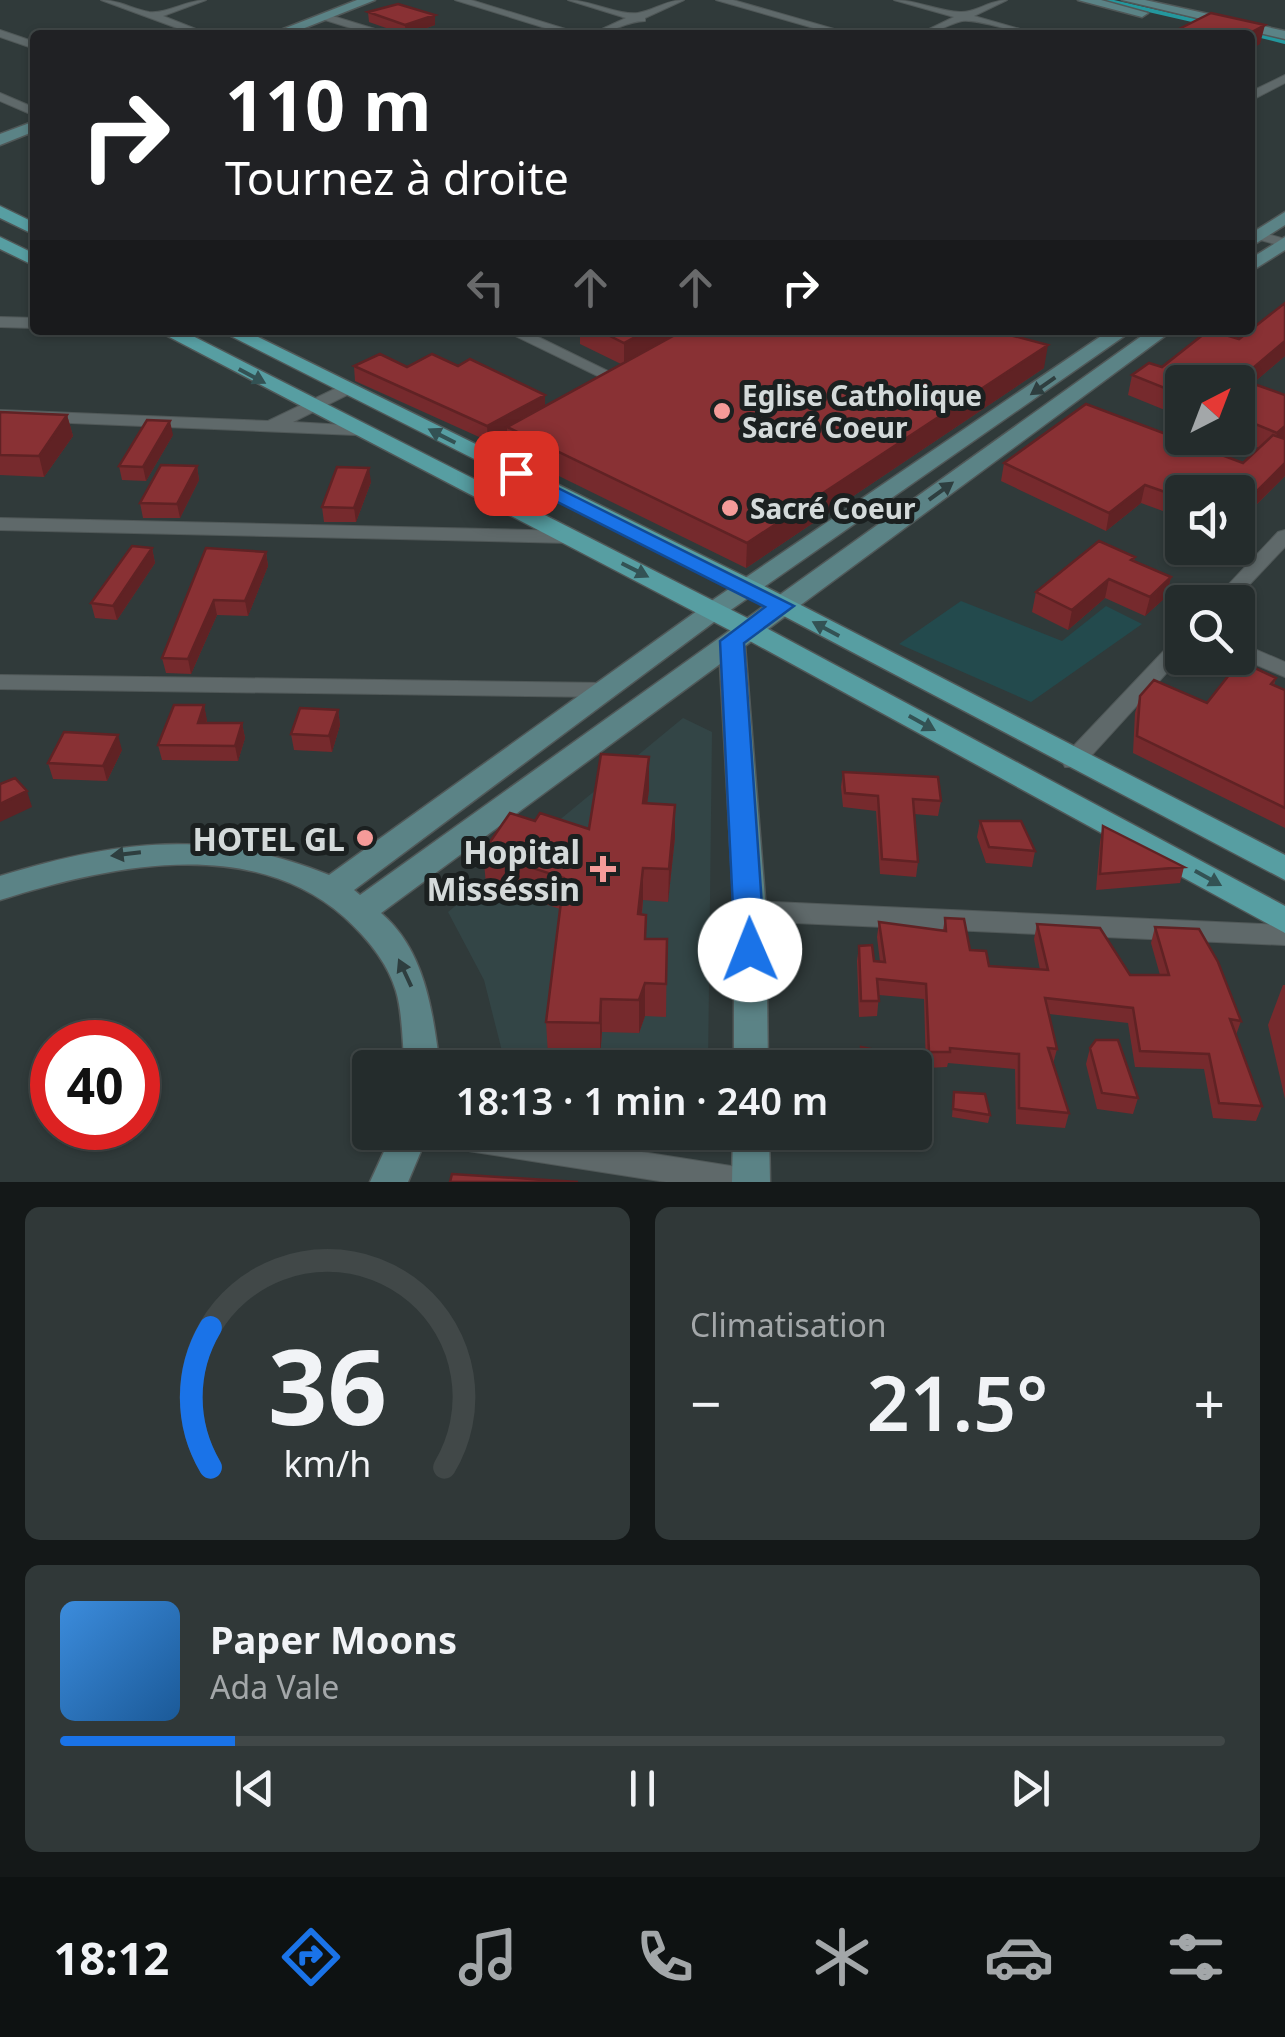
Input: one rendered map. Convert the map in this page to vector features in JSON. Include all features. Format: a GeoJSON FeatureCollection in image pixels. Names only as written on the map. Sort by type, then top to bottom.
{"type":"FeatureCollection","features":[{"type":"Feature","properties":{"kind":"main road"},"geometry":{"type":"LineString","coordinates":[[288,30],[369,0]]}},
{"type":"Feature","properties":{"kind":"main road"},"geometry":{"type":"LineString","coordinates":[[1084,0],[1215,30]]}},
{"type":"Feature","properties":{"kind":"main road"},"geometry":{"type":"LineString","coordinates":[[1128,0],[1285,35]]}},
{"type":"Feature","properties":{"kind":"main road"},"geometry":{"type":"LineString","coordinates":[[1255,39],[1285,46]]}},
{"type":"Feature","properties":{"kind":"main road"},"geometry":{"type":"LineString","coordinates":[[0,140],[30,128]]}},
{"type":"Feature","properties":{"kind":"main road"},"geometry":{"type":"LineString","coordinates":[[0,212],[30,227]]}},
{"type":"Feature","properties":{"kind":"main road"},"geometry":{"type":"LineString","coordinates":[[1255,236],[1285,217]]}},
{"type":"Feature","properties":{"kind":"main road"},"geometry":{"type":"LineString","coordinates":[[0,242],[30,257]]}},
{"type":"Feature","properties":{"kind":"main road"},"geometry":{"type":"LineString","coordinates":[[1255,264],[1285,243]]}},
{"type":"Feature","properties":{"kind":"main road"},"geometry":{"type":"LineString","coordinates":[[175,335],[713,611],[740,635],[1285,920]]}},
{"type":"Feature","properties":{"kind":"main road"},"geometry":{"type":"LineString","coordinates":[[239,335],[751,590],[1285,869]]}},
{"type":"Feature","properties":{"kind":"main road"},"geometry":{"type":"LineString","coordinates":[[330,890],[713,611],[751,590],[1116,335]]}},
{"type":"Feature","properties":{"kind":"main road"},"geometry":{"type":"LineString","coordinates":[[360,912],[1155,335]]}},
{"type":"Feature","properties":{"kind":"main road"},"geometry":{"type":"LineString","coordinates":[[740,635],[750,912],[750,1050]]}},
{"type":"Feature","properties":{"kind":"main road"},"geometry":{"type":"LineString","coordinates":[[0,888],[86,860],[174,850],[256,859],[330,890],[360,912],[388,942],[410,982],[422,1026],[423,1050]]}},
{"type":"Feature","properties":{"kind":"main road"},"geometry":{"type":"LineString","coordinates":[[389,1182],[403,1150]]}},
{"type":"Feature","properties":{"kind":"main road"},"geometry":{"type":"LineString","coordinates":[[750,1182],[751,1150]]}},
{"type":"Feature","properties":{"kind":"street"},"geometry":{"type":"LineString","coordinates":[[106,0],[192,30]]}},
{"type":"Feature","properties":{"kind":"street"},"geometry":{"type":"LineString","coordinates":[[154,16],[201,0]]}},
{"type":"Feature","properties":{"kind":"street"},"geometry":{"type":"LineString","coordinates":[[460,0],[563,30]]}},
{"type":"Feature","properties":{"kind":"street"},"geometry":{"type":"LineString","coordinates":[[573,0],[641,19]]}},
{"type":"Feature","properties":{"kind":"street"},"geometry":{"type":"LineString","coordinates":[[609,30],[679,0]]}},
{"type":"Feature","properties":{"kind":"street"},"geometry":{"type":"LineString","coordinates":[[721,0],[832,30]]}},
{"type":"Feature","properties":{"kind":"street"},"geometry":{"type":"LineString","coordinates":[[899,0],[1016,30]]}},
{"type":"Feature","properties":{"kind":"street"},"geometry":{"type":"LineString","coordinates":[[934,30],[1002,0]]}},
{"type":"Feature","properties":{"kind":"street"},"geometry":{"type":"LineString","coordinates":[[326,16],[369,30]]}},
{"type":"Feature","properties":{"kind":"street"},"geometry":{"type":"LineString","coordinates":[[0,33],[30,44]]}},
{"type":"Feature","properties":{"kind":"street"},"geometry":{"type":"LineString","coordinates":[[1255,92],[1285,78]]}},
{"type":"Feature","properties":{"kind":"street"},"geometry":{"type":"LineString","coordinates":[[0,96],[30,110]]}},
{"type":"Feature","properties":{"kind":"street"},"geometry":{"type":"LineString","coordinates":[[1255,237],[1285,243]]}},
{"type":"Feature","properties":{"kind":"street"},"geometry":{"type":"LineString","coordinates":[[0,322],[30,323]]}},
{"type":"Feature","properties":{"kind":"street"},"geometry":{"type":"LineString","coordinates":[[524,335],[624,375],[600,389]]}},
{"type":"Feature","properties":{"kind":"street"},"geometry":{"type":"LineString","coordinates":[[270,426],[348,388]]}},
{"type":"Feature","properties":{"kind":"street"},"geometry":{"type":"LineString","coordinates":[[0,415],[356,430]]}},
{"type":"Feature","properties":{"kind":"street"},"geometry":{"type":"LineString","coordinates":[[482,456],[549,418]]}},
{"type":"Feature","properties":{"kind":"street"},"geometry":{"type":"LineString","coordinates":[[0,524],[571,537]]}},
{"type":"Feature","properties":{"kind":"street"},"geometry":{"type":"LineString","coordinates":[[1238,585],[1285,536]]}},
{"type":"Feature","properties":{"kind":"street"},"geometry":{"type":"LineString","coordinates":[[1255,657],[1285,670]]}},
{"type":"Feature","properties":{"kind":"street"},"geometry":{"type":"LineString","coordinates":[[1072,761],[1165,662]]}},
{"type":"Feature","properties":{"kind":"street"},"geometry":{"type":"LineString","coordinates":[[0,682],[604,690]]}},
{"type":"Feature","properties":{"kind":"street"},"geometry":{"type":"LineString","coordinates":[[750,912],[1285,935]]}},
{"type":"Feature","properties":{"kind":"street"},"geometry":{"type":"LineString","coordinates":[[545,1150],[750,1182]]}},
{"type":"Feature","properties":{"kind":"shaded area"},"geometry":{"type":"Polygon","coordinates":[[[961,601],[1062,641],[1106,606],[1142,624],[1031,702],[899,644],[961,601]]]}},
{"type":"Feature","properties":{"kind":"shaded area","name":"Hopital Misséssin"},"geometry":{"type":"Polygon","coordinates":[[[683,718],[712,732],[708,1050],[502,1050],[484,980],[448,912],[683,718]]]}},
{"type":"Feature","properties":{"kind":"building"},"geometry":{"type":"Polygon","coordinates":[[[398,4],[435,15],[405,25],[368,12],[398,4]]]}},
{"type":"Feature","properties":{"kind":"building"},"geometry":{"type":"Polygon","coordinates":[[[1211,13],[1265,25],[1255,30],[1177,30],[1211,13]]]}},
{"type":"Feature","properties":{"kind":"building"},"geometry":{"type":"Polygon","coordinates":[[[1285,303],[1285,341],[1255,366],[1165,365],[1165,388],[1132,375],[1149,363],[1162,367],[1203,335],[1239,339],[1255,335],[1255,326],[1285,303]]]}},
{"type":"Feature","properties":{"kind":"building"},"geometry":{"type":"Polygon","coordinates":[[[608,335],[639,335],[624,343],[608,335]]]}},
{"type":"Feature","properties":{"kind":"building","name":"Sacré Coeur"},"geometry":{"type":"Polygon","coordinates":[[[675,335],[1010,335],[1048,345],[747,543],[507,427],[675,335]]]}},
{"type":"Feature","properties":{"kind":"building"},"geometry":{"type":"Polygon","coordinates":[[[380,354],[407,367],[432,354],[458,366],[470,359],[545,395],[487,426],[354,366],[380,354]]]}},
{"type":"Feature","properties":{"kind":"building"},"geometry":{"type":"Polygon","coordinates":[[[1255,384],[1285,395],[1285,426],[1277,433],[1255,424],[1255,384]]]}},
{"type":"Feature","properties":{"kind":"building"},"geometry":{"type":"Polygon","coordinates":[[[1086,404],[1165,434],[1165,455],[1222,455],[1243,463],[1273,435],[1285,439],[1285,463],[1255,493],[1255,475],[1165,475],[1165,492],[1145,485],[1109,513],[1004,463],[1086,404]]]}},
{"type":"Feature","properties":{"kind":"building"},"geometry":{"type":"Polygon","coordinates":[[[0,412],[67,415],[39,456],[0,455],[0,412]]]}},
{"type":"Feature","properties":{"kind":"building"},"geometry":{"type":"Polygon","coordinates":[[[147,420],[170,421],[143,467],[119,466],[147,420]]]}},
{"type":"Feature","properties":{"kind":"building"},"geometry":{"type":"Polygon","coordinates":[[[161,465],[197,466],[177,504],[140,503],[161,465]]]}},
{"type":"Feature","properties":{"kind":"building"},"geometry":{"type":"Polygon","coordinates":[[[337,467],[369,468],[354,508],[322,507],[337,467]]]}},
{"type":"Feature","properties":{"kind":"building"},"geometry":{"type":"Polygon","coordinates":[[[1099,541],[1171,577],[1150,597],[1109,579],[1072,610],[1036,592],[1099,541]]]}},
{"type":"Feature","properties":{"kind":"building"},"geometry":{"type":"Polygon","coordinates":[[[132,546],[152,548],[113,606],[91,603],[132,546]]]}},
{"type":"Feature","properties":{"kind":"building"},"geometry":{"type":"Polygon","coordinates":[[[206,548],[266,552],[245,601],[214,600],[188,659],[162,658],[206,548]]]}},
{"type":"Feature","properties":{"kind":"building"},"geometry":{"type":"Polygon","coordinates":[[[1255,668],[1276,678],[1271,684],[1285,690],[1285,808],[1137,736],[1140,696],[1154,680],[1207,703],[1229,675],[1255,675],[1255,668]]]}},
{"type":"Feature","properties":{"kind":"building"},"geometry":{"type":"Polygon","coordinates":[[[174,705],[204,705],[198,723],[242,723],[235,746],[158,745],[174,705]]]}},
{"type":"Feature","properties":{"kind":"building"},"geometry":{"type":"Polygon","coordinates":[[[300,708],[338,710],[329,736],[291,734],[300,708]]]}},
{"type":"Feature","properties":{"kind":"building"},"geometry":{"type":"Polygon","coordinates":[[[64,732],[118,735],[103,766],[48,763],[64,732]]]}},
{"type":"Feature","properties":{"kind":"building"},"geometry":{"type":"Polygon","coordinates":[[[601,754],[649,757],[643,803],[675,805],[669,869],[643,868],[638,914],[646,915],[645,939],[667,939],[666,984],[645,983],[639,1000],[601,999],[600,1023],[546,1022],[564,878],[483,852],[510,813],[535,821],[540,813],[589,829],[601,754]]]}},
{"type":"Feature","properties":{"kind":"building"},"geometry":{"type":"Polygon","coordinates":[[[843,772],[938,777],[941,801],[913,799],[918,862],[882,859],[878,796],[845,793],[843,772]]]}},
{"type":"Feature","properties":{"kind":"building"},"geometry":{"type":"Polygon","coordinates":[[[15,778],[27,791],[0,804],[0,784],[15,778]]]}},
{"type":"Feature","properties":{"kind":"building"},"geometry":{"type":"Polygon","coordinates":[[[980,821],[1021,821],[1035,851],[989,847],[980,821]]]}},
{"type":"Feature","properties":{"kind":"building"},"geometry":{"type":"Polygon","coordinates":[[[1103,826],[1184,867],[1100,874],[1103,826]]]}},
{"type":"Feature","properties":{"kind":"building"},"geometry":{"type":"Polygon","coordinates":[[[945,918],[964,919],[970,950],[986,951],[989,966],[1048,970],[1037,924],[1100,928],[1130,975],[1169,975],[1155,927],[1199,929],[1218,962],[1241,1021],[1230,1019],[1262,1106],[1219,1103],[1209,1054],[1140,1051],[1133,1008],[1045,998],[1057,1049],[1048,1048],[1069,1113],[1019,1108],[1019,1054],[929,1050],[926,984],[877,979],[879,1001],[861,1001],[859,946],[872,945],[874,961],[885,962],[879,922],[946,931],[945,918]]]}},
{"type":"Feature","properties":{"kind":"building"},"geometry":{"type":"Polygon","coordinates":[[[1096,1040],[1118,1040],[1138,1098],[1102,1093],[1090,1048],[1096,1040]]]}},
{"type":"Feature","properties":{"kind":"building"},"geometry":{"type":"Polygon","coordinates":[[[954,1092],[985,1094],[990,1115],[953,1109],[954,1092]]]}},
{"type":"Feature","properties":{"kind":"building"},"geometry":{"type":"Polygon","coordinates":[[[452,1174],[578,1182],[450,1182],[452,1174]]]}},
{"type":"Feature","properties":{"kind":"waterway"},"geometry":{"type":"LineString","coordinates":[[1105,0],[1201,22]]}},
{"type":"Feature","properties":{"kind":"waterway"},"geometry":{"type":"LineString","coordinates":[[1257,35],[1285,42]]}},
{"type":"Feature","properties":{"kind":"place","name":"Eglise Catholique Sacré Coeur"},"geometry":{"type":"Point","coordinates":[722,411]}},
{"type":"Feature","properties":{"kind":"place","name":"Sacré Coeur"},"geometry":{"type":"Point","coordinates":[730,508]}},
{"type":"Feature","properties":{"kind":"place","name":"HOTEL GL"},"geometry":{"type":"Point","coordinates":[365,838]}},
{"type":"Feature","properties":{"kind":"place","name":"Hopital Misséssin"},"geometry":{"type":"Point","coordinates":[603,869]}},
{"type":"Feature","properties":{"kind":"route"},"geometry":{"type":"LineString","coordinates":[[516,473],[782,606],[732,641],[750,950]]}}]}
